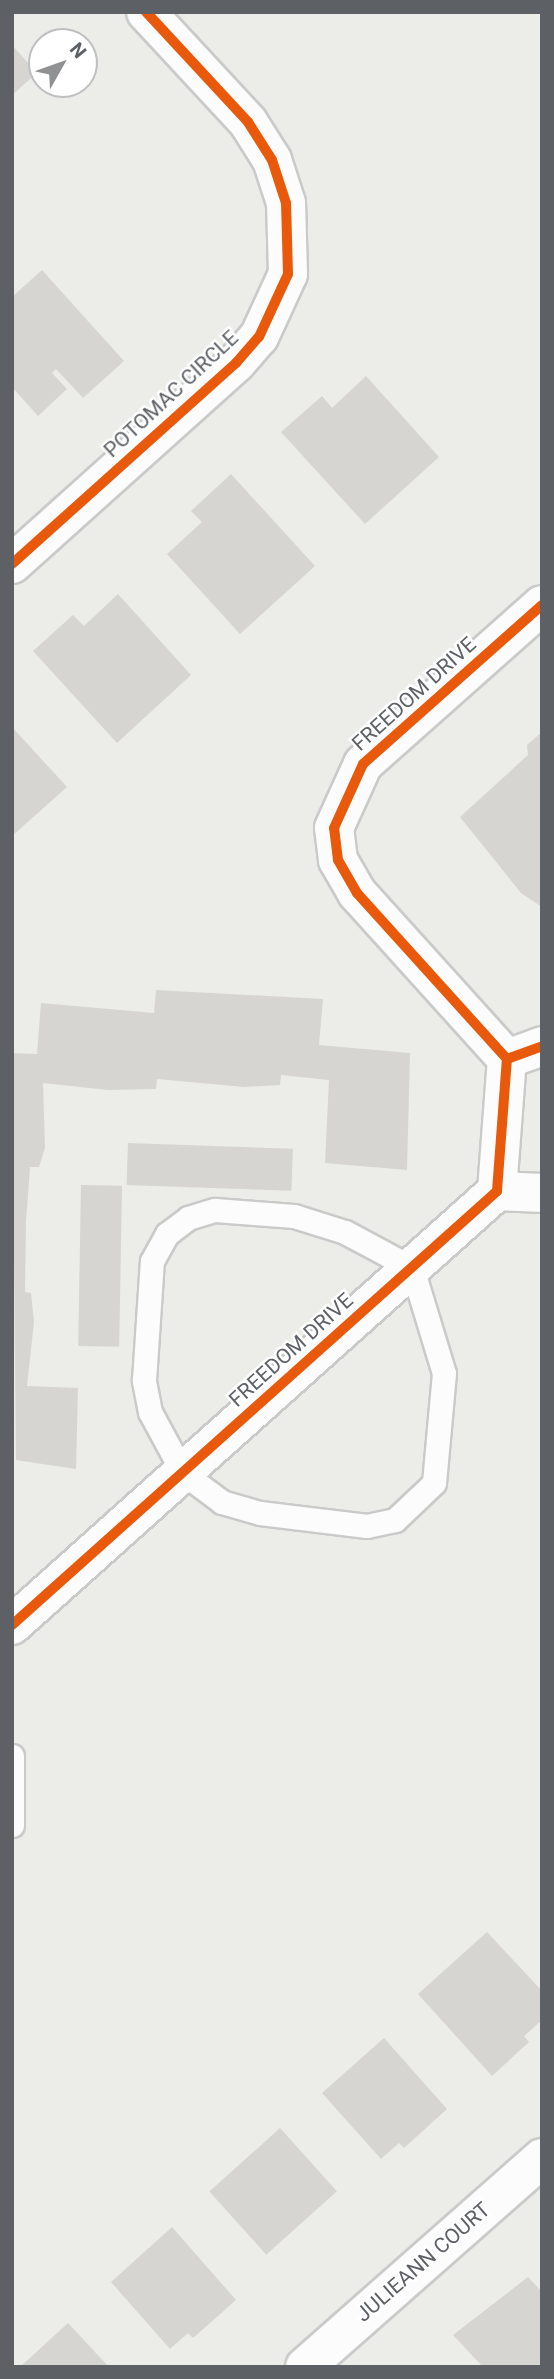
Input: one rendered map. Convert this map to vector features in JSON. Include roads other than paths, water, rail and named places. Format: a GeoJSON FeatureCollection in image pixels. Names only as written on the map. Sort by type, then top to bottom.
{"type":"FeatureCollection","features":[{"type":"Feature","properties":{"kind":"street","name":"POTOMAC CIRCLE"},"geometry":{"type":"LineString","coordinates":[[12,564],[236,363],[259,337],[288,275],[286,203],[272,160],[248,122],[146,12]]}},
{"type":"Feature","properties":{"kind":"street","name":"FREEDOM DRIVE"},"geometry":{"type":"LineString","coordinates":[[507,1059],[357,893],[338,860],[334,828],[363,764],[542,605]]}},
{"type":"Feature","properties":{"kind":"street"},"geometry":{"type":"LineString","coordinates":[[542,1046],[507,1059],[497,1191],[542,1193]]}},
{"type":"Feature","properties":{"kind":"street","name":"FREEDOM DRIVE"},"geometry":{"type":"LineString","coordinates":[[12,1625],[497,1191]]}},
{"type":"Feature","properties":{"kind":"street","name":"JULIEANN COURT"},"geometry":{"type":"LineString","coordinates":[[305,2367],[542,2158]]}},
{"type":"Feature","properties":{"kind":"lane"},"geometry":{"type":"LineString","coordinates":[[215,1210],[295,1216],[345,1232],[412,1268],[444,1373],[434,1483],[419,1504],[395,1520],[368,1526],[260,1513],[222,1502],[183,1472],[150,1412],[144,1380],[152,1261],[167,1234],[188,1218],[215,1210]]}},
{"type":"Feature","properties":{"kind":"lane"},"geometry":{"type":"LineString","coordinates":[[12,1756],[12,1825]]}}]}
